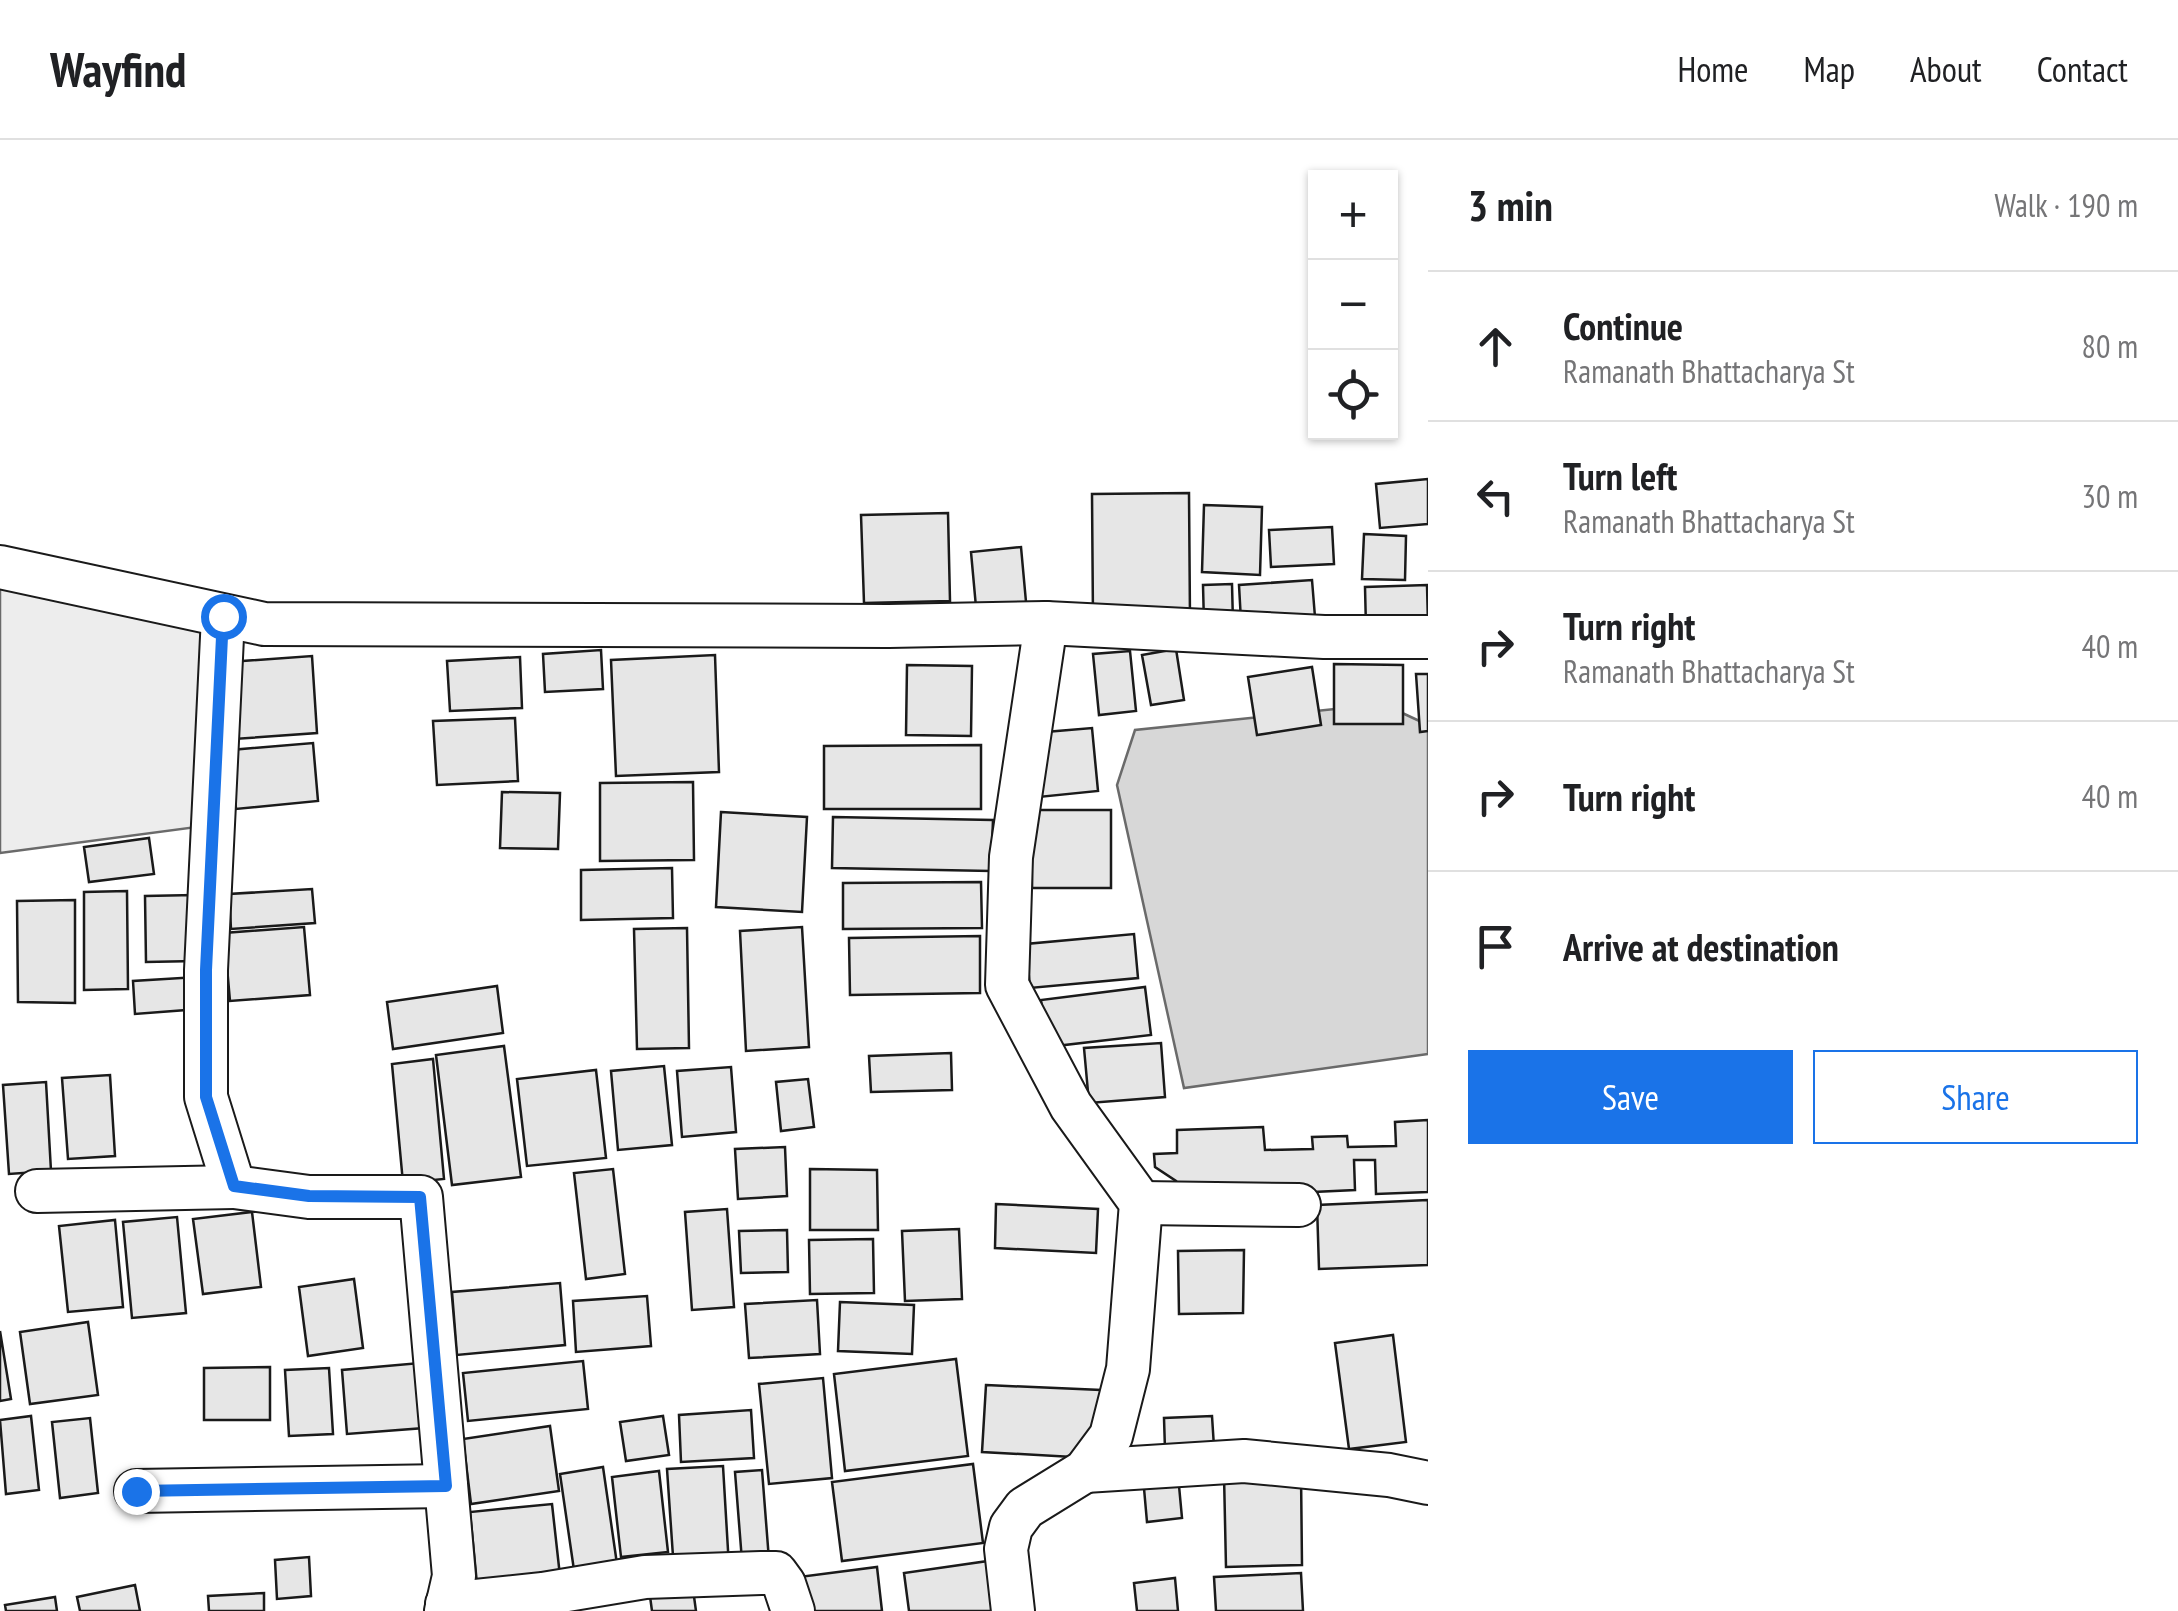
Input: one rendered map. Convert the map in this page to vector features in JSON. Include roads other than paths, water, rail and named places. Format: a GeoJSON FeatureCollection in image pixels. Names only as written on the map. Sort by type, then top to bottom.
{"type":"FeatureCollection","features":[{"type":"Feature","properties":{"kind":"street"},"geometry":{"type":"LineString","coordinates":[[0,567],[264,624],[889,626],[1046,622],[1324,637],[1428,637]]}},
{"type":"Feature","properties":{"kind":"street"},"geometry":{"type":"LineString","coordinates":[[223,616],[208,934],[206,1097],[234,1186]]}},
{"type":"Feature","properties":{"kind":"street"},"geometry":{"type":"LineString","coordinates":[[1013,1611],[1006,1549],[1011,1527],[1025,1508],[1085,1471],[1111,1436],[1128,1369],[1141,1204],[1072,1106],[1007,985],[1011,857],[1046,622]]}},
{"type":"Feature","properties":{"kind":"street"},"geometry":{"type":"LineString","coordinates":[[37,1191],[234,1186],[309,1196],[420,1197],[454,1576],[446,1607],[645,1577],[776,1573],[793,1611]]}},
{"type":"Feature","properties":{"kind":"street"},"geometry":{"type":"LineString","coordinates":[[1141,1204],[1299,1205]]}},
{"type":"Feature","properties":{"kind":"street"},"geometry":{"type":"LineString","coordinates":[[1085,1471],[1244,1462],[1389,1475],[1428,1483]]}},
{"type":"Feature","properties":{"kind":"street"},"geometry":{"type":"LineString","coordinates":[[136,1491],[446,1486]]}}]}
